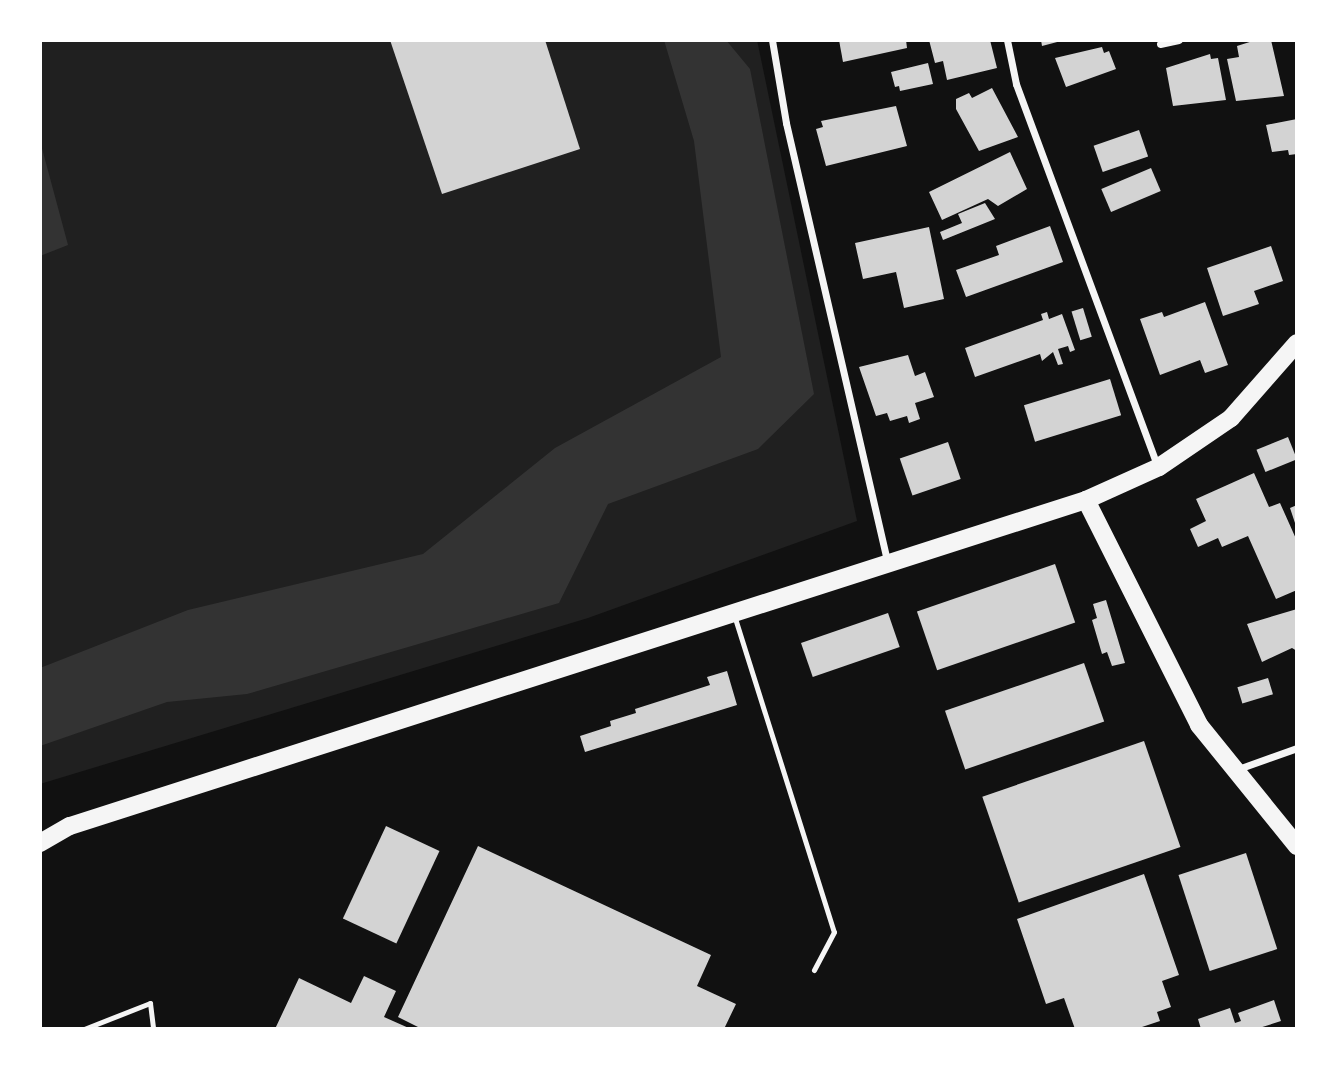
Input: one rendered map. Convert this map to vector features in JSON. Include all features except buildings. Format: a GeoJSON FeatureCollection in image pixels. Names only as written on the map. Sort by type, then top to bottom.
{"type":"FeatureCollection","features":[{"type":"Feature","properties":{"kind":"main road"},"geometry":{"type":"LineString","coordinates":[[40,843],[71,827],[1086,500],[1159,467],[1231,418],[1297,343]]}},
{"type":"Feature","properties":{"kind":"main road"},"geometry":{"type":"LineString","coordinates":[[1086,500],[1199,724],[1297,846]]}},
{"type":"Feature","properties":{"kind":"street"},"geometry":{"type":"LineString","coordinates":[[772,40],[789,137],[888,564]]}},
{"type":"Feature","properties":{"kind":"street"},"geometry":{"type":"LineString","coordinates":[[1007,40],[1016,84],[1159,467]]}},
{"type":"Feature","properties":{"kind":"street"},"geometry":{"type":"LineString","coordinates":[[1160,44],[1180,40]]}},
{"type":"Feature","properties":{"kind":"street"},"geometry":{"type":"LineString","coordinates":[[1235,769],[1297,748]]}},
{"type":"Feature","properties":{"kind":"lane"},"geometry":{"type":"LineString","coordinates":[[733,612],[834,932],[814,970]]}},
{"type":"Feature","properties":{"kind":"lane"},"geometry":{"type":"LineString","coordinates":[[84,1029],[150,1003],[153,1029]]}},
{"type":"Feature","properties":{"kind":"shaded area"},"geometry":{"type":"Polygon","coordinates":[[[40,40],[757,40],[857,521],[588,618],[40,784],[40,40]]]}},
{"type":"Feature","properties":{"kind":"shaded area"},"geometry":{"type":"Polygon","coordinates":[[[664,40],[726,40],[750,69],[814,394],[758,449],[608,504],[559,603],[247,694],[167,702],[40,746],[40,668],[188,610],[423,554],[555,448],[721,357],[694,141],[664,40]]]}},
{"type":"Feature","properties":{"kind":"shaded area"},"geometry":{"type":"Polygon","coordinates":[[[40,141],[68,245],[40,256],[40,141]]]}}]}
